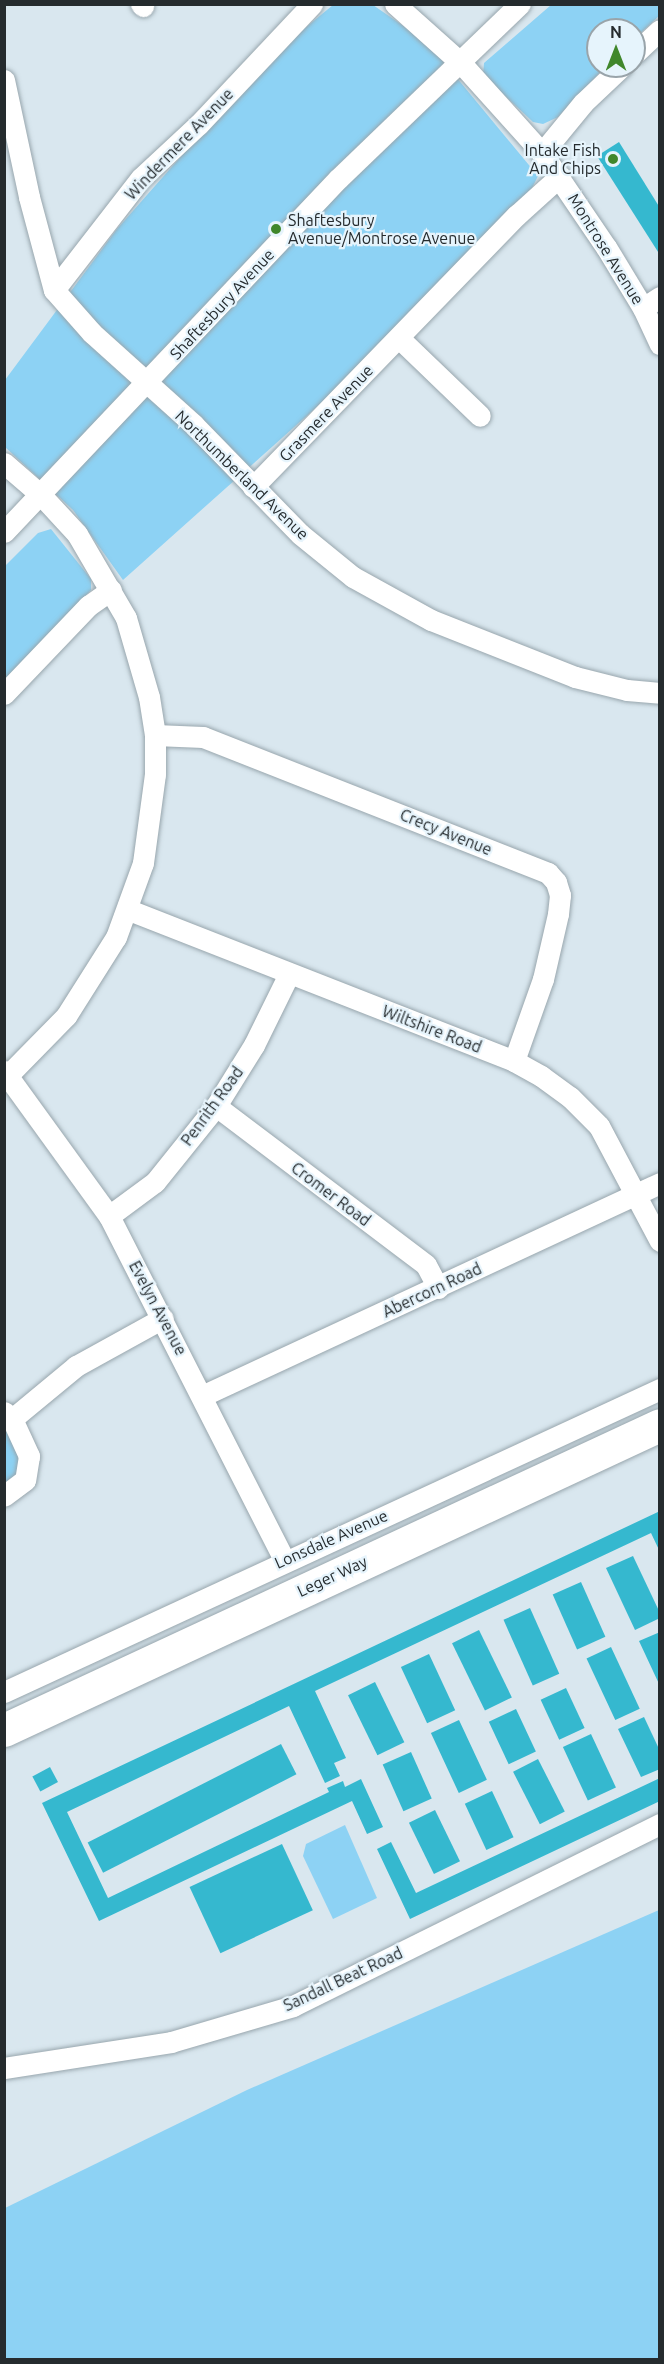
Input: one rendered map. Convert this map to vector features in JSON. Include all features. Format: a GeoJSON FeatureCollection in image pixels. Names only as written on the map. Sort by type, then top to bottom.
{"type":"FeatureCollection","features":[{"type":"Feature","properties":{"kind":"highway","name":"Leger Way"},"geometry":{"type":"LineString","coordinates":[[4,1730],[660,1425]]}},
{"type":"Feature","properties":{"kind":"street","name":"Windermere Avenue"},"geometry":{"type":"LineString","coordinates":[[54,290],[141,178],[199,124],[312,4]]}},
{"type":"Feature","properties":{"kind":"street","name":"Montrose Avenue"},"geometry":{"type":"LineString","coordinates":[[395,4],[461,63],[560,176],[651,302],[660,344]]}},
{"type":"Feature","properties":{"kind":"street","name":"Shaftesbury Avenue"},"geometry":{"type":"LineString","coordinates":[[4,532],[146,385],[339,178],[520,4]]}},
{"type":"Feature","properties":{"kind":"street"},"geometry":{"type":"LineString","coordinates":[[646,43],[660,30]]}},
{"type":"Feature","properties":{"kind":"street"},"geometry":{"type":"LineString","coordinates":[[542,153],[583,103],[609,78]]}},
{"type":"Feature","properties":{"kind":"street","name":"Northumberland Avenue"},"geometry":{"type":"LineString","coordinates":[[4,80],[29,197],[54,290],[146,385],[193,424],[300,534],[353,577],[431,620],[575,677],[627,690],[660,693]]}},
{"type":"Feature","properties":{"kind":"street","name":"Grasmere Avenue"},"geometry":{"type":"LineString","coordinates":[[253,488],[517,215],[560,176]]}},
{"type":"Feature","properties":{"kind":"street"},"geometry":{"type":"LineString","coordinates":[[399,338],[480,416]]}},
{"type":"Feature","properties":{"kind":"street"},"geometry":{"type":"LineString","coordinates":[[4,463],[41,495],[77,534],[111,590],[137,648],[155,735],[152,817],[129,910],[96,974],[66,1016],[6,1075]]}},
{"type":"Feature","properties":{"kind":"street"},"geometry":{"type":"LineString","coordinates":[[4,694],[88,606],[111,590]]}},
{"type":"Feature","properties":{"kind":"street","name":"Crecy Avenue"},"geometry":{"type":"LineString","coordinates":[[155,735],[203,737],[548,873],[556,882],[560,895],[558,914],[543,979],[514,1061]]}},
{"type":"Feature","properties":{"kind":"street","name":"Wiltshire Road"},"geometry":{"type":"LineString","coordinates":[[129,910],[514,1061],[542,1076],[586,1112],[599,1126],[660,1241]]}},
{"type":"Feature","properties":{"kind":"street","name":"Penrith Road"},"geometry":{"type":"LineString","coordinates":[[109,1216],[155,1182],[216,1106],[254,1045],[289,974]]}},
{"type":"Feature","properties":{"kind":"street","name":"Evelyn Avenue"},"geometry":{"type":"LineString","coordinates":[[6,1075],[109,1216],[204,1395],[284,1560]]}},
{"type":"Feature","properties":{"kind":"street","name":"Cromer Road"},"geometry":{"type":"LineString","coordinates":[[216,1106],[426,1265],[438,1288]]}},
{"type":"Feature","properties":{"kind":"street","name":"Abercorn Road"},"geometry":{"type":"LineString","coordinates":[[204,1395],[660,1184]]}},
{"type":"Feature","properties":{"kind":"street"},"geometry":{"type":"LineString","coordinates":[[4,1496],[20,1487],[28,1470],[29,1456],[8,1415],[76,1366],[163,1318]]}},
{"type":"Feature","properties":{"kind":"street","name":"Lonsdale Avenue"},"geometry":{"type":"LineString","coordinates":[[4,1692],[284,1560],[660,1389]]}},
{"type":"Feature","properties":{"kind":"street","name":"Sandall Beat Road"},"geometry":{"type":"LineString","coordinates":[[4,2068],[171,2042],[293,2006],[660,1824]]}},
{"type":"Feature","properties":{"kind":"shaded area"},"geometry":{"type":"Polygon","coordinates":[[[333,5],[373,5],[428,43],[538,176],[532,188],[330,395],[123,580],[73,510],[5,447],[5,380],[117,229],[207,127],[288,42],[333,5]]]}},
{"type":"Feature","properties":{"kind":"shaded area"},"geometry":{"type":"Polygon","coordinates":[[[551,5],[659,5],[659,16],[646,28],[646,18],[586,18],[586,78],[595,78],[558,117],[543,124],[533,122],[483,75],[484,63],[551,5]]]}},
{"type":"Feature","properties":{"kind":"shaded area"},"geometry":{"type":"Polygon","coordinates":[[[51,529],[91,579],[91,590],[5,682],[5,566],[38,533],[51,529]]]}},
{"type":"Feature","properties":{"kind":"shaded area"},"geometry":{"type":"Polygon","coordinates":[[[4,1428],[14,1442],[22,1468],[4,1488],[4,1428]]]}},
{"type":"Feature","properties":{"kind":"shaded area"},"geometry":{"type":"Polygon","coordinates":[[[345,1825],[377,1898],[333,1919],[303,1856],[306,1844],[345,1825]]]}},
{"type":"Feature","properties":{"kind":"shaded area"},"geometry":{"type":"Polygon","coordinates":[[[659,1910],[659,2359],[5,2359],[5,2208],[247,2090],[659,1910]]]}},
{"type":"Feature","properties":{"kind":"building"},"geometry":{"type":"Polygon","coordinates":[[[619,142],[660,208],[660,255],[597,156],[619,142]]]}},
{"type":"Feature","properties":{"kind":"building"},"geometry":{"type":"Polygon","coordinates":[[[660,1511],[660,1552],[651,1533],[315,1691],[346,1758],[334,1763],[340,1776],[325,1783],[289,1706],[67,1812],[108,1898],[329,1792],[327,1788],[343,1781],[345,1787],[361,1779],[383,1827],[367,1834],[352,1801],[99,1921],[42,1803],[660,1511]]]}},
{"type":"Feature","properties":{"kind":"building"},"geometry":{"type":"Polygon","coordinates":[[[633,1556],[660,1613],[660,1618],[635,1630],[606,1568],[633,1556]]]}},
{"type":"Feature","properties":{"kind":"building"},"geometry":{"type":"Polygon","coordinates":[[[581,1582],[605,1637],[577,1649],[553,1595],[581,1582]]]}},
{"type":"Feature","properties":{"kind":"building"},"geometry":{"type":"Polygon","coordinates":[[[530,1608],[559,1674],[533,1686],[504,1620],[530,1608]]]}},
{"type":"Feature","properties":{"kind":"building"},"geometry":{"type":"Polygon","coordinates":[[[479,1630],[512,1697],[485,1711],[452,1643],[479,1630]]]}},
{"type":"Feature","properties":{"kind":"building"},"geometry":{"type":"Polygon","coordinates":[[[660,1632],[660,1686],[639,1641],[660,1632]]]}},
{"type":"Feature","properties":{"kind":"building"},"geometry":{"type":"Polygon","coordinates":[[[611,1647],[640,1709],[615,1720],[587,1658],[611,1647]]]}},
{"type":"Feature","properties":{"kind":"building"},"geometry":{"type":"Polygon","coordinates":[[[429,1654],[455,1710],[427,1723],[401,1667],[429,1654]]]}},
{"type":"Feature","properties":{"kind":"building"},"geometry":{"type":"Polygon","coordinates":[[[375,1682],[404,1742],[377,1755],[348,1695],[375,1682]]]}},
{"type":"Feature","properties":{"kind":"building"},"geometry":{"type":"Polygon","coordinates":[[[566,1688],[585,1728],[559,1740],[541,1700],[566,1688]]]}},
{"type":"Feature","properties":{"kind":"building"},"geometry":{"type":"Polygon","coordinates":[[[516,1709],[536,1752],[509,1764],[489,1722],[516,1709]]]}},
{"type":"Feature","properties":{"kind":"building"},"geometry":{"type":"Polygon","coordinates":[[[644,1717],[660,1751],[660,1769],[641,1777],[618,1729],[644,1717]]]}},
{"type":"Feature","properties":{"kind":"building"},"geometry":{"type":"Polygon","coordinates":[[[459,1720],[487,1780],[459,1793],[431,1733],[459,1720]]]}},
{"type":"Feature","properties":{"kind":"building"},"geometry":{"type":"Polygon","coordinates":[[[591,1734],[616,1787],[588,1801],[563,1747],[591,1734]]]}},
{"type":"Feature","properties":{"kind":"building"},"geometry":{"type":"Polygon","coordinates":[[[281,1744],[296,1774],[103,1873],[88,1843],[281,1744]]]}},
{"type":"Feature","properties":{"kind":"building"},"geometry":{"type":"Polygon","coordinates":[[[411,1752],[432,1799],[403,1811],[383,1765],[411,1752]]]}},
{"type":"Feature","properties":{"kind":"building"},"geometry":{"type":"Polygon","coordinates":[[[538,1759],[565,1812],[540,1824],[513,1772],[538,1759]]]}},
{"type":"Feature","properties":{"kind":"building"},"geometry":{"type":"Polygon","coordinates":[[[50,1767],[58,1782],[40,1791],[32,1776],[50,1767]]]}},
{"type":"Feature","properties":{"kind":"building"},"geometry":{"type":"Polygon","coordinates":[[[660,1778],[660,1801],[410,1919],[377,1849],[391,1842],[416,1893],[660,1778]]]}},
{"type":"Feature","properties":{"kind":"building"},"geometry":{"type":"Polygon","coordinates":[[[492,1791],[514,1837],[486,1850],[465,1804],[492,1791]]]}},
{"type":"Feature","properties":{"kind":"building"},"geometry":{"type":"Polygon","coordinates":[[[435,1810],[460,1861],[434,1874],[409,1823],[435,1810]]]}},
{"type":"Feature","properties":{"kind":"building"},"geometry":{"type":"Polygon","coordinates":[[[282,1844],[313,1910],[220,1953],[190,1887],[282,1844]]]}},
{"type":"Feature","properties":{"kind":"place","name":"Intake Fish And Chips"},"geometry":{"type":"Point","coordinates":[613,159]}},
{"type":"Feature","properties":{"kind":"place","name":"Shaftesbury Avenue/Montrose Avenue"},"geometry":{"type":"Point","coordinates":[276,229]}}]}
